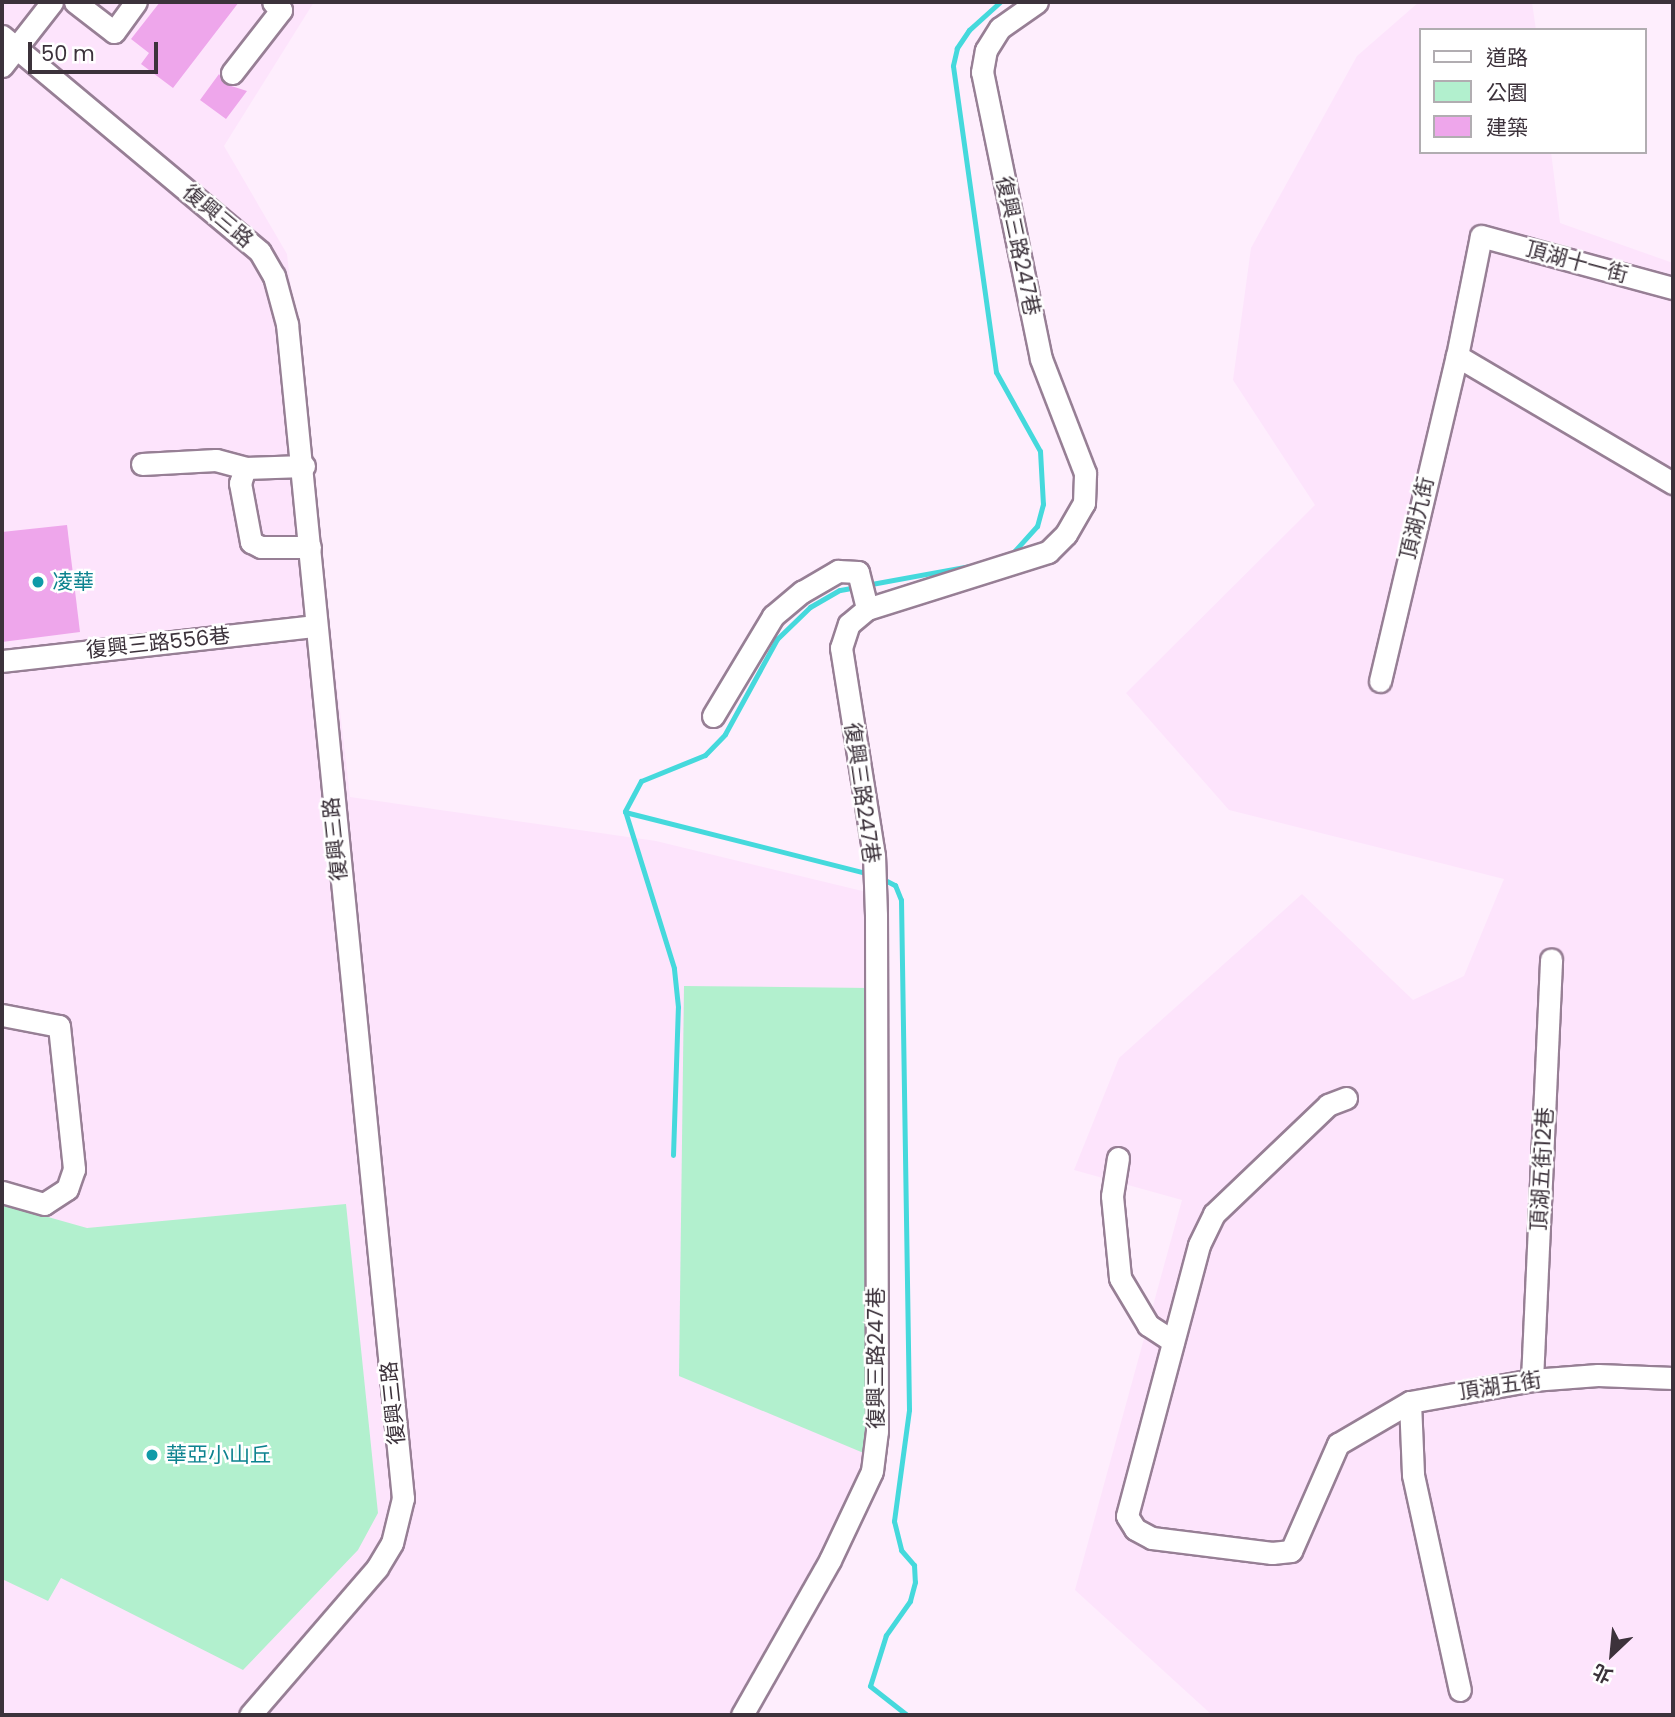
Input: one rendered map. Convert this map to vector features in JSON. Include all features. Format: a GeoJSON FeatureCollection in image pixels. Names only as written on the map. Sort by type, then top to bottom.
{"type":"FeatureCollection","features":[{"type":"Feature","properties":{"kind":"street"},"geometry":{"type":"LineString","coordinates":[[2,66],[9,41],[52,2]]}},
{"type":"Feature","properties":{"kind":"street"},"geometry":{"type":"LineString","coordinates":[[75,2],[114,32],[136,2]]}},
{"type":"Feature","properties":{"kind":"street"},"geometry":{"type":"LineString","coordinates":[[232,74],[281,10],[273,2]]}},
{"type":"Feature","properties":{"kind":"street","name":"復興三路247巷"},"geometry":{"type":"LineString","coordinates":[[742,1715],[830,1560],[872,1471],[877,1431],[876,915],[872,888],[874,856],[841,648],[864,594],[1048,552],[1066,534],[1084,503],[1085,473],[1041,359],[982,72],[986,50],[1000,27],[1037,2]]}},
{"type":"Feature","properties":{"kind":"street","name":"復興三路"},"geometry":{"type":"LineString","coordinates":[[9,41],[260,252],[274,276],[287,324],[304,466],[314,626],[403,1498],[392,1543],[377,1568],[250,1715]]}},
{"type":"Feature","properties":{"kind":"street","name":"頂湖十一街"},"geometry":{"type":"LineString","coordinates":[[1480,236],[1673,288]]}},
{"type":"Feature","properties":{"kind":"street","name":"頂湖九街"},"geometry":{"type":"LineString","coordinates":[[1380,681],[1457,355],[1480,236]]}},
{"type":"Feature","properties":{"kind":"street"},"geometry":{"type":"LineString","coordinates":[[1457,355],[1673,483]]}},
{"type":"Feature","properties":{"kind":"street"},"geometry":{"type":"LineString","coordinates":[[142,464],[216,460],[245,468],[304,466]]}},
{"type":"Feature","properties":{"kind":"street"},"geometry":{"type":"LineString","coordinates":[[245,468],[240,483],[251,542],[261,547],[310,547]]}},
{"type":"Feature","properties":{"kind":"street"},"geometry":{"type":"LineString","coordinates":[[713,716],[773,616],[838,571],[858,572],[864,594]]}},
{"type":"Feature","properties":{"kind":"street","name":"復興三路556巷"},"geometry":{"type":"LineString","coordinates":[[2,661],[314,626]]}},
{"type":"Feature","properties":{"kind":"street","name":"頂湖五街12巷"},"geometry":{"type":"LineString","coordinates":[[1532,1380],[1551,959]]}},
{"type":"Feature","properties":{"kind":"street"},"geometry":{"type":"LineString","coordinates":[[2,1015],[59,1026],[74,1169],[67,1189],[44,1204],[2,1192]]}},
{"type":"Feature","properties":{"kind":"street"},"geometry":{"type":"LineString","coordinates":[[1118,1158],[1112,1196],[1120,1278],[1148,1325],[1173,1341],[1199,1245],[1214,1214],[1328,1105],[1346,1098]]}},
{"type":"Feature","properties":{"kind":"street","name":"頂湖五街"},"geometry":{"type":"LineString","coordinates":[[1173,1341],[1126,1516],[1136,1529],[1152,1538],[1272,1553],[1291,1550],[1339,1444],[1410,1402],[1532,1380],[1598,1375],[1673,1378]]}},
{"type":"Feature","properties":{"kind":"street"},"geometry":{"type":"LineString","coordinates":[[1410,1402],[1413,1475],[1460,1690]]}},
{"type":"Feature","properties":{"kind":"shaded area"},"geometry":{"type":"Polygon","coordinates":[[[2,2],[314,2],[224,146],[287,254],[350,797],[656,841],[883,896],[879,1441],[733,1715],[2,1715],[2,2]]]}},
{"type":"Feature","properties":{"kind":"shaded area"},"geometry":{"type":"Polygon","coordinates":[[[1419,2],[1532,2],[1536,28],[1420,28],[1420,154],[1551,154],[1560,223],[1673,263],[1673,1715],[1212,1715],[1075,1590],[1182,1200],[1074,1170],[1119,1058],[1302,894],[1413,1000],[1464,976],[1504,879],[1229,810],[1126,693],[1315,505],[1233,380],[1251,248],[1357,56],[1419,2]]]}},
{"type":"Feature","properties":{"kind":"green space"},"geometry":{"type":"Polygon","coordinates":[[[684,986],[870,988],[873,1421],[866,1454],[679,1376],[684,986]]]}},
{"type":"Feature","properties":{"kind":"green space"},"geometry":{"type":"Polygon","coordinates":[[[2,1204],[87,1228],[346,1204],[378,1513],[358,1550],[243,1670],[61,1578],[48,1601],[2,1579],[2,1204]]]}},
{"type":"Feature","properties":{"kind":"building"},"geometry":{"type":"Polygon","coordinates":[[[160,2],[239,2],[173,88],[141,64],[149,53],[131,39],[160,2]]]}},
{"type":"Feature","properties":{"kind":"building"},"geometry":{"type":"Polygon","coordinates":[[[219,74],[225,84],[247,91],[226,119],[200,100],[219,74]]]}},
{"type":"Feature","properties":{"kind":"building","name":"凌華"},"geometry":{"type":"Polygon","coordinates":[[[67,525],[80,632],[2,642],[2,532],[67,525]]]}},
{"type":"Feature","properties":{"kind":"waterway"},"geometry":{"type":"LineString","coordinates":[[1000,2],[969,30],[957,48],[953,66],[996,372],[1040,451],[1043,504],[1037,526],[1013,553]]}},
{"type":"Feature","properties":{"kind":"waterway"},"geometry":{"type":"LineString","coordinates":[[866,585],[970,566]]}},
{"type":"Feature","properties":{"kind":"waterway"},"geometry":{"type":"LineString","coordinates":[[673,1155],[678,1007],[674,968],[625,811],[641,781],[705,755],[725,734],[777,639],[810,607],[840,590],[857,587]]}},
{"type":"Feature","properties":{"kind":"waterway"},"geometry":{"type":"LineString","coordinates":[[625,812],[870,874]]}},
{"type":"Feature","properties":{"kind":"waterway"},"geometry":{"type":"LineString","coordinates":[[879,877],[895,885],[901,900],[909,1410],[894,1521],[901,1550],[914,1565],[915,1582],[910,1601],[886,1635],[870,1686],[907,1715]]}},
{"type":"Feature","properties":{"kind":"place","name":"凌華"},"geometry":{"type":"Point","coordinates":[38,582]}},
{"type":"Feature","properties":{"kind":"place","name":"華亞小山丘"},"geometry":{"type":"Point","coordinates":[152,1455]}}]}
